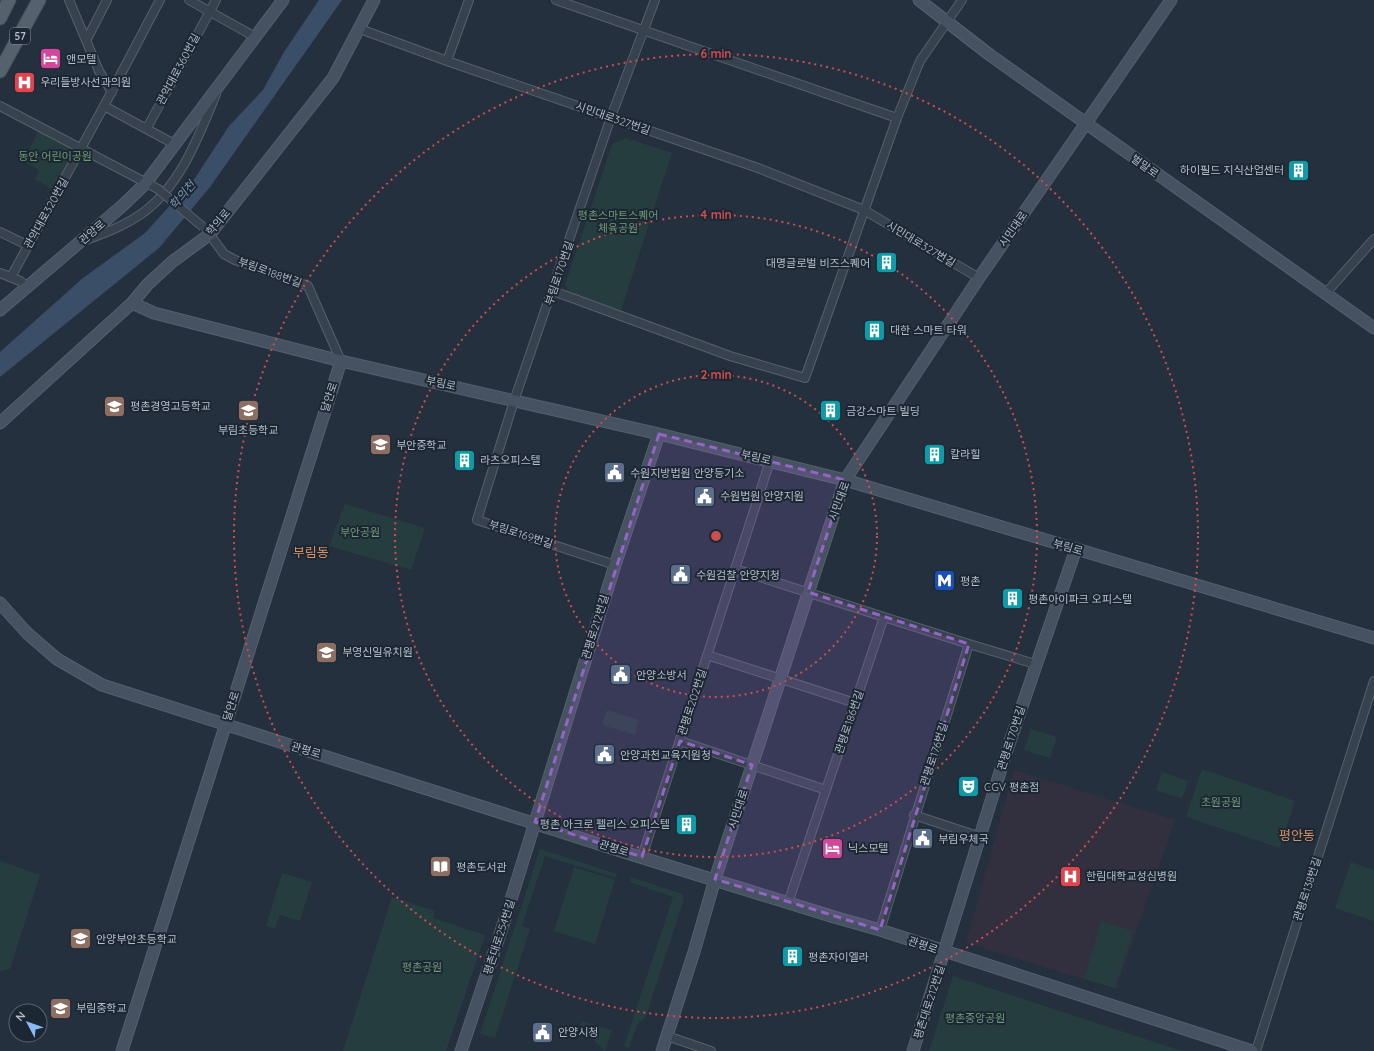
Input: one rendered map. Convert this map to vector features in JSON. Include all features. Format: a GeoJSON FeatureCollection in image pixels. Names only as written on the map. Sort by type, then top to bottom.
{"type":"FeatureCollection","features":[{"type":"Feature","properties":{"kind":"main road","name":"57"},"geometry":{"type":"LineString","coordinates":[[0,18],[9,0]]}},
{"type":"Feature","properties":{"kind":"main road","name":"57"},"geometry":{"type":"LineString","coordinates":[[0,71],[39,0]]}},
{"type":"Feature","properties":{"kind":"street"},"geometry":{"type":"LineString","coordinates":[[69,0],[87,39],[99,71],[112,92]]}},
{"type":"Feature","properties":{"kind":"street"},"geometry":{"type":"LineString","coordinates":[[87,39],[107,0]]}},
{"type":"Feature","properties":{"kind":"street","name":"관악대로320번길"},"geometry":{"type":"LineString","coordinates":[[12,277],[27,245],[112,92],[160,0]]}},
{"type":"Feature","properties":{"kind":"street"},"geometry":{"type":"LineString","coordinates":[[188,0],[255,37]]}},
{"type":"Feature","properties":{"kind":"street","name":"관악대로360번길"},"geometry":{"type":"LineString","coordinates":[[147,128],[216,0]]}},
{"type":"Feature","properties":{"kind":"street","name":"관양로"},"geometry":{"type":"LineString","coordinates":[[0,310],[121,207],[145,184],[176,145],[283,0]]}},
{"type":"Feature","properties":{"kind":"street","name":"학의로"},"geometry":{"type":"LineString","coordinates":[[0,423],[132,303],[148,284],[207,231],[333,78],[374,0]]}},
{"type":"Feature","properties":{"kind":"street"},"geometry":{"type":"LineString","coordinates":[[447,61],[469,0]]}},
{"type":"Feature","properties":{"kind":"street"},"geometry":{"type":"LineString","coordinates":[[556,0],[897,118]]}},
{"type":"Feature","properties":{"kind":"street","name":"부림로170번길"},"geometry":{"type":"LineString","coordinates":[[514,401],[553,291],[611,117],[642,30],[655,0]]}},
{"type":"Feature","properties":{"kind":"street","name":"벌말로"},"geometry":{"type":"LineString","coordinates":[[919,0],[946,23],[1374,328]]}},
{"type":"Feature","properties":{"kind":"street"},"geometry":{"type":"LineString","coordinates":[[553,291],[730,356],[805,378],[897,118],[920,61],[962,0]]}},
{"type":"Feature","properties":{"kind":"street","name":"시민대로"},"geometry":{"type":"LineString","coordinates":[[662,1051],[714,879],[845,480],[979,278],[1171,0]]}},
{"type":"Feature","properties":{"kind":"street","name":"시민대로327번길"},"geometry":{"type":"LineString","coordinates":[[360,29],[447,61],[758,168],[864,210],[979,278]]}},
{"type":"Feature","properties":{"kind":"street"},"geometry":{"type":"LineString","coordinates":[[81,241],[109,232],[141,214],[171,186],[196,140],[220,85]]}},
{"type":"Feature","properties":{"kind":"street","name":"부림로188번길"},"geometry":{"type":"LineString","coordinates":[[0,106],[158,190],[207,231],[224,254],[235,260],[308,286],[341,361]]}},
{"type":"Feature","properties":{"kind":"street"},"geometry":{"type":"LineString","coordinates":[[104,106],[176,145]]}},
{"type":"Feature","properties":{"kind":"street"},"geometry":{"type":"LineString","coordinates":[[0,232],[27,245]]}},
{"type":"Feature","properties":{"kind":"street"},"geometry":{"type":"LineString","coordinates":[[1325,294],[1374,239]]}},
{"type":"Feature","properties":{"kind":"street"},"geometry":{"type":"LineString","coordinates":[[0,273],[12,277],[28,287]]}},
{"type":"Feature","properties":{"kind":"street","name":"부림로"},"geometry":{"type":"LineString","coordinates":[[132,303],[154,313],[341,361],[659,434],[845,480],[1374,638]]}},
{"type":"Feature","properties":{"kind":"street","name":"달안로"},"geometry":{"type":"LineString","coordinates":[[122,1051],[341,361]]}},
{"type":"Feature","properties":{"kind":"street","name":"부림로169번길"},"geometry":{"type":"LineString","coordinates":[[514,401],[477,520],[615,565]]}},
{"type":"Feature","properties":{"kind":"street","name":"관평로212번길"},"geometry":{"type":"LineString","coordinates":[[535,822],[615,565],[659,434]]}},
{"type":"Feature","properties":{"kind":"street","name":"관평로202번길"},"geometry":{"type":"LineString","coordinates":[[642,857],[770,461]]}},
{"type":"Feature","properties":{"kind":"street","name":"관평로170번길"},"geometry":{"type":"LineString","coordinates":[[945,952],[1035,664],[1076,549]]}},
{"type":"Feature","properties":{"kind":"street"},"geometry":{"type":"LineString","coordinates":[[735,569],[884,618],[1035,664]]}},
{"type":"Feature","properties":{"kind":"street","name":"관평로"},"geometry":{"type":"LineString","coordinates":[[0,603],[27,633],[57,659],[102,685],[788,903],[880,930],[1252,1051]]}},
{"type":"Feature","properties":{"kind":"street","name":"관평로186번길"},"geometry":{"type":"LineString","coordinates":[[788,903],[884,618]]}},
{"type":"Feature","properties":{"kind":"street","name":"관평로176번길"},"geometry":{"type":"LineString","coordinates":[[880,930],[914,815],[969,644]]}},
{"type":"Feature","properties":{"kind":"street"},"geometry":{"type":"LineString","coordinates":[[707,655],[780,680],[856,703]]}},
{"type":"Feature","properties":{"kind":"street","name":"관평로138번길"},"geometry":{"type":"LineString","coordinates":[[1256,1051],[1374,681]]}},
{"type":"Feature","properties":{"kind":"street"},"geometry":{"type":"LineString","coordinates":[[680,741],[826,790]]}},
{"type":"Feature","properties":{"kind":"street"},"geometry":{"type":"LineString","coordinates":[[914,815],[981,837]]}},
{"type":"Feature","properties":{"kind":"street","name":"평촌대로254번길"},"geometry":{"type":"LineString","coordinates":[[461,1051],[535,822]]}},
{"type":"Feature","properties":{"kind":"street","name":"평촌대로212번길"},"geometry":{"type":"LineString","coordinates":[[913,1051],[945,952]]}},
{"type":"Feature","properties":{"kind":"street"},"geometry":{"type":"LineString","coordinates":[[667,1036],[711,1051]]}},
{"type":"Feature","properties":{"kind":"highlighted area"},"geometry":{"type":"Polygon","coordinates":[[[659,434],[845,480],[808,592],[969,644],[880,930],[715,879],[752,765],[680,741],[642,857],[535,822],[659,434]]]}},
{"type":"Feature","properties":{"kind":"shaded area","name":"한림대학교성심병원"},"geometry":{"type":"Polygon","coordinates":[[[1014,770],[1175,820],[1116,989],[966,943],[1014,770]]]}},
{"type":"Feature","properties":{"kind":"green space","name":"동안 어린이공원"},"geometry":{"type":"Polygon","coordinates":[[[39,130],[77,149],[55,191],[35,179],[39,170],[23,161],[39,130]]]}},
{"type":"Feature","properties":{"kind":"green space","name":"평촌스마트스퀘어 체육공원"},"geometry":{"type":"Polygon","coordinates":[[[626,138],[672,153],[621,310],[570,294],[565,285],[612,144],[626,138]]]}},
{"type":"Feature","properties":{"kind":"green space","name":"부안공원"},"geometry":{"type":"Polygon","coordinates":[[[345,504],[425,528],[411,570],[329,546],[345,504]]]}},
{"type":"Feature","properties":{"kind":"green space"},"geometry":{"type":"Polygon","coordinates":[[[607,710],[639,720],[635,735],[602,725],[607,710]]]}},
{"type":"Feature","properties":{"kind":"green space"},"geometry":{"type":"Polygon","coordinates":[[[1031,729],[1057,737],[1050,758],[1024,750],[1031,729]]]}},
{"type":"Feature","properties":{"kind":"green space","name":"초원공원"},"geometry":{"type":"Polygon","coordinates":[[[1202,769],[1295,801],[1280,848],[1186,817],[1202,769]]]}},
{"type":"Feature","properties":{"kind":"green space"},"geometry":{"type":"Polygon","coordinates":[[[1162,772],[1188,781],[1182,799],[1156,790],[1162,772]]]}},
{"type":"Feature","properties":{"kind":"green space"},"geometry":{"type":"Polygon","coordinates":[[[540,849],[617,874],[616,878],[545,856],[522,926],[530,929],[495,1038],[480,1034],[540,849]]]}},
{"type":"Feature","properties":{"kind":"green space"},"geometry":{"type":"Polygon","coordinates":[[[0,861],[40,875],[10,969],[0,971],[0,861]]]}},
{"type":"Feature","properties":{"kind":"green space"},"geometry":{"type":"Polygon","coordinates":[[[1351,862],[1374,870],[1374,921],[1335,908],[1351,862]]]}},
{"type":"Feature","properties":{"kind":"green space"},"geometry":{"type":"Polygon","coordinates":[[[574,867],[615,880],[595,944],[554,931],[574,867]]]}},
{"type":"Feature","properties":{"kind":"green space"},"geometry":{"type":"Polygon","coordinates":[[[282,873],[312,882],[300,921],[280,915],[275,929],[266,926],[282,873]]]}},
{"type":"Feature","properties":{"kind":"green space"},"geometry":{"type":"Polygon","coordinates":[[[631,877],[682,894],[684,899],[646,1016],[637,1025],[629,1048],[624,1046],[673,897],[630,882],[631,877]]]}},
{"type":"Feature","properties":{"kind":"green space","name":"평촌공원"},"geometry":{"type":"Polygon","coordinates":[[[392,897],[435,911],[433,918],[485,935],[446,1051],[343,1051],[392,897]]]}},
{"type":"Feature","properties":{"kind":"green space"},"geometry":{"type":"Polygon","coordinates":[[[1101,921],[1133,931],[1115,988],[1084,979],[1101,921]]]}},
{"type":"Feature","properties":{"kind":"green space","name":"평촌중앙공원"},"geometry":{"type":"Polygon","coordinates":[[[953,976],[1182,1051],[929,1051],[953,976]]]}},
{"type":"Feature","properties":{"kind":"green space"},"geometry":{"type":"Polygon","coordinates":[[[582,1021],[612,1030],[605,1051],[580,1026],[582,1021]]]}},
{"type":"Feature","properties":{"kind":"water","name":"학의천"},"geometry":{"type":"Polygon","coordinates":[[[319,0],[342,0],[210,187],[159,248],[0,377],[0,352],[83,278],[145,233],[195,178],[229,126],[263,90],[284,52],[319,0]]]}},
{"type":"Feature","properties":{"kind":"place","name":"앤모텔"},"geometry":{"type":"Point","coordinates":[51,59]}},
{"type":"Feature","properties":{"kind":"place","name":"우리들방사선과의원"},"geometry":{"type":"Point","coordinates":[24,82]}},
{"type":"Feature","properties":{"kind":"place","name":"하이필드 지식산업센터"},"geometry":{"type":"Point","coordinates":[1299,170]}},
{"type":"Feature","properties":{"kind":"place","name":"대명글로벌 비즈스퀘어"},"geometry":{"type":"Point","coordinates":[886,263]}},
{"type":"Feature","properties":{"kind":"place","name":"대한 스마트 타워"},"geometry":{"type":"Point","coordinates":[875,330]}},
{"type":"Feature","properties":{"kind":"place","name":"평촌경영고등학교"},"geometry":{"type":"Point","coordinates":[115,406]}},
{"type":"Feature","properties":{"kind":"place","name":"부림초등학교"},"geometry":{"type":"Point","coordinates":[248,410]}},
{"type":"Feature","properties":{"kind":"place","name":"금강스마트 빌딩"},"geometry":{"type":"Point","coordinates":[830,411]}},
{"type":"Feature","properties":{"kind":"place","name":"부안중학교"},"geometry":{"type":"Point","coordinates":[381,445]}},
{"type":"Feature","properties":{"kind":"place","name":"칼라힐"},"geometry":{"type":"Point","coordinates":[935,454]}},
{"type":"Feature","properties":{"kind":"place","name":"라츠오피스텔"},"geometry":{"type":"Point","coordinates":[465,460]}},
{"type":"Feature","properties":{"kind":"place","name":"수원지방법원 안양등기소"},"geometry":{"type":"Point","coordinates":[614,473]}},
{"type":"Feature","properties":{"kind":"place","name":"수원법원 안양지원"},"geometry":{"type":"Point","coordinates":[705,496]}},
{"type":"Feature","properties":{"kind":"place","name":"수원검찰 안양지청"},"geometry":{"type":"Point","coordinates":[681,575]}},
{"type":"Feature","properties":{"kind":"place","name":"평촌"},"geometry":{"type":"Point","coordinates":[944,581]}},
{"type":"Feature","properties":{"kind":"place","name":"평촌아이파크 오피스텔"},"geometry":{"type":"Point","coordinates":[1013,599]}},
{"type":"Feature","properties":{"kind":"place","name":"부영신일유치원"},"geometry":{"type":"Point","coordinates":[327,652]}},
{"type":"Feature","properties":{"kind":"place","name":"안양소방서"},"geometry":{"type":"Point","coordinates":[620,675]}},
{"type":"Feature","properties":{"kind":"place","name":"안양과천교육지원청"},"geometry":{"type":"Point","coordinates":[604,755]}},
{"type":"Feature","properties":{"kind":"place","name":"CGV 평촌점"},"geometry":{"type":"Point","coordinates":[968,787]}},
{"type":"Feature","properties":{"kind":"place","name":"평촌 아크로 펠리스 오피스텔"},"geometry":{"type":"Point","coordinates":[686,824]}},
{"type":"Feature","properties":{"kind":"place","name":"부림우체국"},"geometry":{"type":"Point","coordinates":[923,839]}},
{"type":"Feature","properties":{"kind":"place","name":"닉스모텔"},"geometry":{"type":"Point","coordinates":[832,848]}},
{"type":"Feature","properties":{"kind":"place","name":"평촌도서관"},"geometry":{"type":"Point","coordinates":[441,867]}},
{"type":"Feature","properties":{"kind":"place","name":"한림대학교성심병원"},"geometry":{"type":"Point","coordinates":[1070,876]}},
{"type":"Feature","properties":{"kind":"place","name":"안양부안초등학교"},"geometry":{"type":"Point","coordinates":[81,939]}},
{"type":"Feature","properties":{"kind":"place","name":"평촌자이엘라"},"geometry":{"type":"Point","coordinates":[792,957]}},
{"type":"Feature","properties":{"kind":"place","name":"부림중학교"},"geometry":{"type":"Point","coordinates":[61,1008]}},
{"type":"Feature","properties":{"kind":"place","name":"안양시청"},"geometry":{"type":"Point","coordinates":[542,1032]}},
{"type":"Feature","properties":{"kind":"district","name":"부림동"},"geometry":{"type":"Point","coordinates":[311,552]}},
{"type":"Feature","properties":{"kind":"district","name":"평안동"},"geometry":{"type":"Point","coordinates":[1297,835]}}]}
